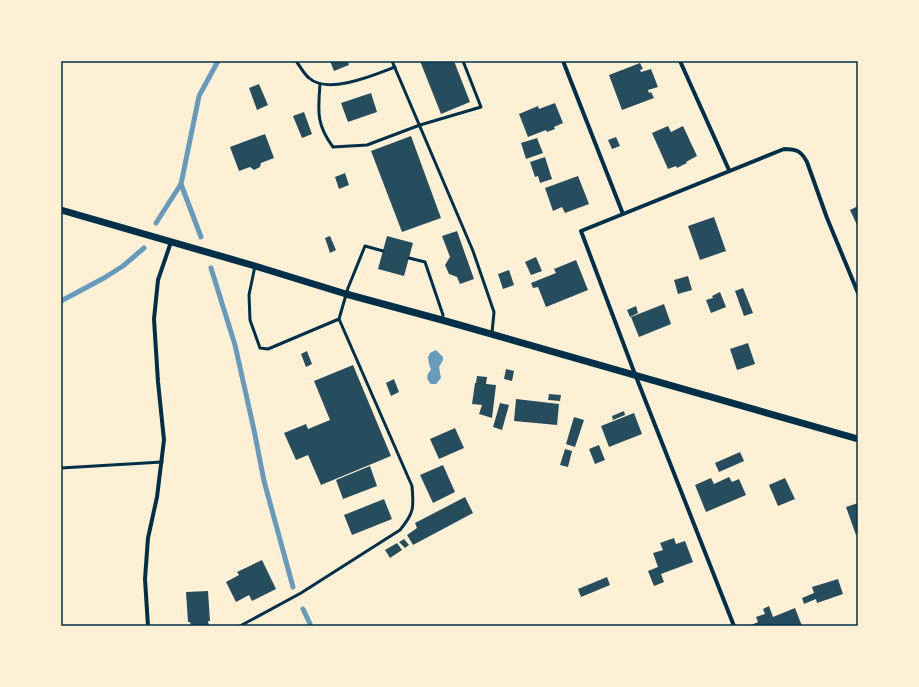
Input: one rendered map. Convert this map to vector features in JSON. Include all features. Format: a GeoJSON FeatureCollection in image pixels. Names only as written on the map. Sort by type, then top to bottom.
{"type":"FeatureCollection","features":[{"type":"Feature","properties":{"kind":"street"},"geometry":{"type":"LineString","coordinates":[[563,61],[623,214]]}},
{"type":"Feature","properties":{"kind":"street"},"geometry":{"type":"LineString","coordinates":[[680,61],[729,170]]}},
{"type":"Feature","properties":{"kind":"street"},"geometry":{"type":"LineString","coordinates":[[734,626],[635,376],[581,231],[729,170],[784,149],[794,149],[803,155],[808,162],[827,218],[858,293]]}},
{"type":"Feature","properties":{"kind":"street"},"geometry":{"type":"LineString","coordinates":[[61,210],[346,294],[858,439]]}},
{"type":"Feature","properties":{"kind":"street"},"geometry":{"type":"LineString","coordinates":[[148,626],[145,579],[148,538],[157,497],[164,440],[158,382],[154,319],[158,280],[171,242]]}},
{"type":"Feature","properties":{"kind":"lane"},"geometry":{"type":"LineString","coordinates":[[296,61],[308,78],[320,84],[349,83],[395,67]]}},
{"type":"Feature","properties":{"kind":"lane"},"geometry":{"type":"LineString","coordinates":[[392,61],[473,251],[494,312],[492,335]]}},
{"type":"Feature","properties":{"kind":"lane"},"geometry":{"type":"LineString","coordinates":[[320,84],[318,114],[325,137],[333,147],[367,145],[420,125],[481,107],[464,61]]}},
{"type":"Feature","properties":{"kind":"lane"},"geometry":{"type":"LineString","coordinates":[[240,626],[300,593],[400,530],[409,519],[414,506],[412,486],[339,318],[346,294],[365,246],[383,251]]}},
{"type":"Feature","properties":{"kind":"lane"},"geometry":{"type":"LineString","coordinates":[[409,258],[425,262],[443,315],[442,320]]}},
{"type":"Feature","properties":{"kind":"lane"},"geometry":{"type":"LineString","coordinates":[[255,266],[249,295],[250,320],[260,348],[268,349],[339,318]]}},
{"type":"Feature","properties":{"kind":"lane"},"geometry":{"type":"LineString","coordinates":[[61,468],[162,462]]}},
{"type":"Feature","properties":{"kind":"water"},"geometry":{"type":"Polygon","coordinates":[[[436,350],[443,357],[439,367],[441,378],[436,384],[431,384],[427,377],[431,370],[428,357],[430,353],[436,350]]]}},
{"type":"Feature","properties":{"kind":"building"},"geometry":{"type":"Polygon","coordinates":[[[330,61],[348,61],[349,65],[334,71],[330,61]]]}},
{"type":"Feature","properties":{"kind":"building"},"geometry":{"type":"Polygon","coordinates":[[[420,61],[454,61],[470,102],[441,114],[420,61]]]}},
{"type":"Feature","properties":{"kind":"building"},"geometry":{"type":"Polygon","coordinates":[[[640,63],[643,69],[640,70],[641,72],[651,69],[658,87],[648,90],[654,98],[622,110],[609,75],[640,63]]]}},
{"type":"Feature","properties":{"kind":"building"},"geometry":{"type":"Polygon","coordinates":[[[259,84],[268,105],[257,110],[249,88],[259,84]]]}},
{"type":"Feature","properties":{"kind":"building"},"geometry":{"type":"Polygon","coordinates":[[[371,93],[377,112],[348,122],[341,103],[371,93]]]}},
{"type":"Feature","properties":{"kind":"building"},"geometry":{"type":"Polygon","coordinates":[[[555,103],[563,123],[554,127],[555,129],[547,132],[546,130],[528,137],[519,114],[538,106],[539,109],[555,103]]]}},
{"type":"Feature","properties":{"kind":"building"},"geometry":{"type":"Polygon","coordinates":[[[304,112],[312,134],[302,138],[293,116],[304,112]]]}},
{"type":"Feature","properties":{"kind":"building"},"geometry":{"type":"Polygon","coordinates":[[[668,126],[671,132],[683,126],[697,156],[677,168],[676,166],[668,169],[652,133],[668,126]]]}},
{"type":"Feature","properties":{"kind":"building"},"geometry":{"type":"Polygon","coordinates":[[[265,134],[274,158],[261,163],[260,167],[254,170],[250,167],[239,171],[230,147],[265,134]]]}},
{"type":"Feature","properties":{"kind":"building"},"geometry":{"type":"Polygon","coordinates":[[[411,136],[441,218],[402,232],[371,151],[411,136]]]}},
{"type":"Feature","properties":{"kind":"building"},"geometry":{"type":"Polygon","coordinates":[[[616,137],[620,146],[612,149],[608,140],[616,137]]]}},
{"type":"Feature","properties":{"kind":"building"},"geometry":{"type":"Polygon","coordinates":[[[537,138],[543,153],[526,159],[521,143],[537,138]]]}},
{"type":"Feature","properties":{"kind":"building"},"geometry":{"type":"Polygon","coordinates":[[[545,157],[552,179],[540,183],[538,176],[535,177],[530,162],[545,157]]]}},
{"type":"Feature","properties":{"kind":"building"},"geometry":{"type":"Polygon","coordinates":[[[345,173],[349,185],[339,189],[335,177],[345,173]]]}},
{"type":"Feature","properties":{"kind":"building"},"geometry":{"type":"Polygon","coordinates":[[[578,176],[589,204],[565,213],[562,207],[553,211],[545,188],[578,176]]]}},
{"type":"Feature","properties":{"kind":"building"},"geometry":{"type":"Polygon","coordinates":[[[858,206],[858,227],[850,210],[858,206]]]}},
{"type":"Feature","properties":{"kind":"building"},"geometry":{"type":"Polygon","coordinates":[[[714,217],[726,251],[700,260],[688,226],[714,217]]]}},
{"type":"Feature","properties":{"kind":"building"},"geometry":{"type":"Polygon","coordinates":[[[457,231],[474,279],[460,284],[457,277],[449,274],[445,265],[450,257],[442,236],[457,231]]]}},
{"type":"Feature","properties":{"kind":"building"},"geometry":{"type":"Polygon","coordinates":[[[330,236],[336,250],[330,253],[325,238],[330,236]]]}},
{"type":"Feature","properties":{"kind":"building"},"geometry":{"type":"Polygon","coordinates":[[[387,236],[413,243],[404,276],[378,269],[387,236]]]}},
{"type":"Feature","properties":{"kind":"building"},"geometry":{"type":"Polygon","coordinates":[[[536,257],[542,271],[531,275],[525,262],[536,257]]]}},
{"type":"Feature","properties":{"kind":"building"},"geometry":{"type":"Polygon","coordinates":[[[576,260],[588,290],[546,307],[538,287],[533,288],[531,283],[556,273],[554,269],[576,260]]]}},
{"type":"Feature","properties":{"kind":"building"},"geometry":{"type":"Polygon","coordinates":[[[509,270],[514,285],[503,289],[498,274],[509,270]]]}},
{"type":"Feature","properties":{"kind":"building"},"geometry":{"type":"Polygon","coordinates":[[[688,276],[692,290],[678,294],[674,280],[688,276]]]}},
{"type":"Feature","properties":{"kind":"building"},"geometry":{"type":"Polygon","coordinates":[[[743,288],[753,313],[744,316],[735,291],[743,288]]]}},
{"type":"Feature","properties":{"kind":"building"},"geometry":{"type":"Polygon","coordinates":[[[720,292],[726,307],[711,313],[706,300],[713,298],[712,296],[720,292]]]}},
{"type":"Feature","properties":{"kind":"building"},"geometry":{"type":"Polygon","coordinates":[[[664,304],[671,324],[639,337],[631,317],[664,304]]]}},
{"type":"Feature","properties":{"kind":"building"},"geometry":{"type":"Polygon","coordinates":[[[636,306],[638,313],[630,317],[627,310],[636,306]]]}},
{"type":"Feature","properties":{"kind":"building"},"geometry":{"type":"Polygon","coordinates":[[[748,343],[755,364],[737,370],[730,349],[748,343]]]}},
{"type":"Feature","properties":{"kind":"building"},"geometry":{"type":"Polygon","coordinates":[[[307,351],[312,364],[306,367],[301,354],[307,351]]]}},
{"type":"Feature","properties":{"kind":"building"},"geometry":{"type":"Polygon","coordinates":[[[353,365],[391,456],[321,485],[308,455],[296,460],[284,433],[306,424],[308,429],[330,420],[314,381],[353,365]]]}},
{"type":"Feature","properties":{"kind":"building"},"geometry":{"type":"Polygon","coordinates":[[[506,369],[514,371],[512,381],[504,379],[506,369]]]}},
{"type":"Feature","properties":{"kind":"building"},"geometry":{"type":"Polygon","coordinates":[[[477,376],[487,377],[486,384],[496,385],[492,418],[479,414],[482,405],[472,404],[477,376]]]}},
{"type":"Feature","properties":{"kind":"building"},"geometry":{"type":"Polygon","coordinates":[[[394,379],[399,392],[391,396],[386,383],[394,379]]]}},
{"type":"Feature","properties":{"kind":"building"},"geometry":{"type":"Polygon","coordinates":[[[549,394],[561,395],[560,401],[548,400],[549,394]]]}},
{"type":"Feature","properties":{"kind":"building"},"geometry":{"type":"Polygon","coordinates":[[[516,399],[559,404],[557,425],[514,421],[516,399]]]}},
{"type":"Feature","properties":{"kind":"building"},"geometry":{"type":"Polygon","coordinates":[[[500,403],[509,405],[502,430],[493,427],[500,403]]]}},
{"type":"Feature","properties":{"kind":"building"},"geometry":{"type":"Polygon","coordinates":[[[624,411],[625,415],[613,420],[612,416],[624,411]]]}},
{"type":"Feature","properties":{"kind":"building"},"geometry":{"type":"Polygon","coordinates":[[[634,413],[642,434],[609,447],[601,426],[634,413]]]}},
{"type":"Feature","properties":{"kind":"building"},"geometry":{"type":"Polygon","coordinates":[[[574,417],[584,420],[575,447],[566,444],[574,417]]]}},
{"type":"Feature","properties":{"kind":"building"},"geometry":{"type":"Polygon","coordinates":[[[455,428],[464,448],[439,459],[430,439],[455,428]]]}},
{"type":"Feature","properties":{"kind":"building"},"geometry":{"type":"Polygon","coordinates":[[[599,445],[605,460],[595,464],[589,449],[599,445]]]}},
{"type":"Feature","properties":{"kind":"building"},"geometry":{"type":"Polygon","coordinates":[[[565,449],[572,451],[568,467],[560,465],[565,449]]]}},
{"type":"Feature","properties":{"kind":"building"},"geometry":{"type":"Polygon","coordinates":[[[740,452],[744,461],[719,472],[715,463],[740,452]]]}},
{"type":"Feature","properties":{"kind":"building"},"geometry":{"type":"Polygon","coordinates":[[[443,465],[455,492],[433,503],[420,475],[443,465]]]}},
{"type":"Feature","properties":{"kind":"building"},"geometry":{"type":"Polygon","coordinates":[[[370,466],[377,486],[343,499],[336,480],[370,466]]]}},
{"type":"Feature","properties":{"kind":"building"},"geometry":{"type":"Polygon","coordinates":[[[729,477],[732,482],[739,479],[746,495],[706,512],[695,485],[711,478],[714,484],[729,477]]]}},
{"type":"Feature","properties":{"kind":"building"},"geometry":{"type":"Polygon","coordinates":[[[785,478],[795,499],[778,506],[769,485],[785,478]]]}},
{"type":"Feature","properties":{"kind":"building"},"geometry":{"type":"Polygon","coordinates":[[[465,497],[473,513],[413,545],[407,535],[417,528],[415,523],[465,497]]]}},
{"type":"Feature","properties":{"kind":"building"},"geometry":{"type":"Polygon","coordinates":[[[384,499],[392,519],[352,535],[344,515],[384,499]]]}},
{"type":"Feature","properties":{"kind":"building"},"geometry":{"type":"Polygon","coordinates":[[[858,503],[858,534],[856,535],[846,507],[858,503]]]}},
{"type":"Feature","properties":{"kind":"building"},"geometry":{"type":"Polygon","coordinates":[[[674,538],[676,544],[685,541],[693,562],[661,574],[664,582],[654,586],[648,571],[658,567],[653,553],[663,550],[660,543],[674,538]]]}},
{"type":"Feature","properties":{"kind":"building"},"geometry":{"type":"Polygon","coordinates":[[[404,539],[409,545],[405,548],[399,542],[404,539]]]}},
{"type":"Feature","properties":{"kind":"building"},"geometry":{"type":"Polygon","coordinates":[[[397,543],[402,550],[390,558],[385,550],[397,543]]]}},
{"type":"Feature","properties":{"kind":"building"},"geometry":{"type":"Polygon","coordinates":[[[262,560],[276,589],[252,601],[249,595],[236,602],[226,582],[239,575],[237,572],[262,560]]]}},
{"type":"Feature","properties":{"kind":"building"},"geometry":{"type":"Polygon","coordinates":[[[607,577],[610,585],[581,597],[578,589],[607,577]]]}},
{"type":"Feature","properties":{"kind":"building"},"geometry":{"type":"Polygon","coordinates":[[[838,579],[843,594],[817,603],[816,599],[804,604],[802,598],[814,593],[812,587],[838,579]]]}},
{"type":"Feature","properties":{"kind":"building"},"geometry":{"type":"Polygon","coordinates":[[[208,591],[209,626],[191,626],[190,622],[188,622],[186,592],[208,591]]]}},
{"type":"Feature","properties":{"kind":"building"},"geometry":{"type":"Polygon","coordinates":[[[769,606],[773,617],[795,608],[802,626],[749,626],[758,622],[756,617],[765,614],[763,609],[769,606]]]}},
{"type":"Feature","properties":{"kind":"waterway"},"geometry":{"type":"LineString","coordinates":[[201,237],[181,184],[199,96],[218,61]]}},
{"type":"Feature","properties":{"kind":"waterway"},"geometry":{"type":"LineString","coordinates":[[156,223],[181,184]]}},
{"type":"Feature","properties":{"kind":"waterway"},"geometry":{"type":"LineString","coordinates":[[61,301],[123,266],[144,248]]}},
{"type":"Feature","properties":{"kind":"waterway"},"geometry":{"type":"LineString","coordinates":[[211,268],[235,345],[264,481],[293,587]]}},
{"type":"Feature","properties":{"kind":"waterway"},"geometry":{"type":"LineString","coordinates":[[303,609],[311,626]]}}]}
